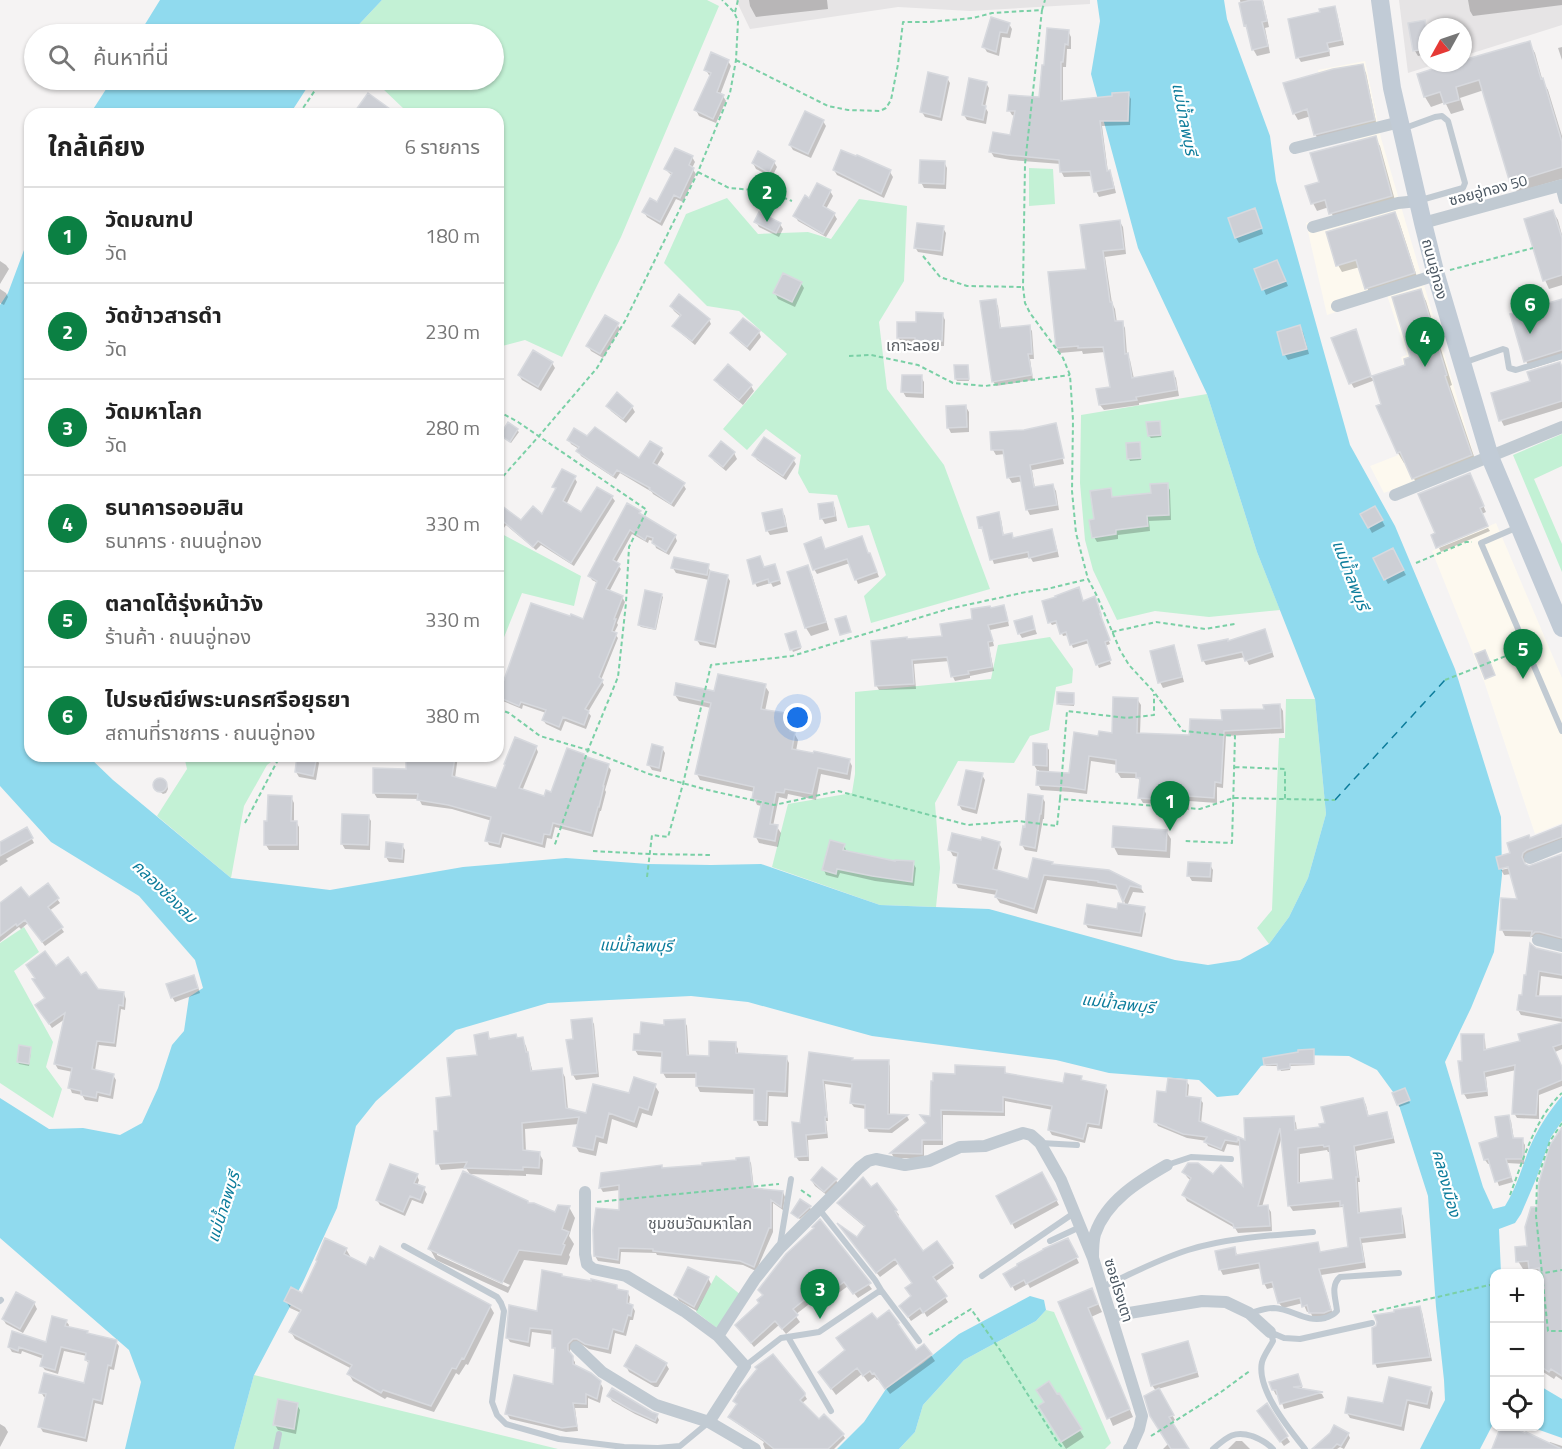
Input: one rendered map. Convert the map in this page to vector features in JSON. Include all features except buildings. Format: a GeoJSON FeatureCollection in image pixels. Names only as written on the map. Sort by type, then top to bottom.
{"type":"FeatureCollection","features":[{"type":"Feature","properties":{"kind":"main road","name":"ถนนอู่ทอง"},"geometry":{"type":"LineString","coordinates":[[1380,0],[1392,88],[1436,274],[1490,457],[1562,628]]}},
{"type":"Feature","properties":{"kind":"street"},"geometry":{"type":"LineString","coordinates":[[1296,148],[1400,125]]}},
{"type":"Feature","properties":{"kind":"street","name":"ซอยอู่ทอง 50"},"geometry":{"type":"LineString","coordinates":[[1423,223],[1560,186]]}},
{"type":"Feature","properties":{"kind":"street"},"geometry":{"type":"LineString","coordinates":[[1313,227],[1398,203],[1418,201]]}},
{"type":"Feature","properties":{"kind":"street"},"geometry":{"type":"LineString","coordinates":[[1337,306],[1436,274]]}},
{"type":"Feature","properties":{"kind":"street"},"geometry":{"type":"LineString","coordinates":[[1395,495],[1562,427]]}},
{"type":"Feature","properties":{"kind":"street"},"geometry":{"type":"LineString","coordinates":[[1530,858],[1562,845]]}},
{"type":"Feature","properties":{"kind":"street"},"geometry":{"type":"LineString","coordinates":[[1538,940],[1562,946]]}},
{"type":"Feature","properties":{"kind":"street"},"geometry":{"type":"LineString","coordinates":[[718,1336],[755,1279],[780,1248],[859,1168],[868,1161],[876,1159],[905,1165],[929,1161],[960,1147],[985,1146],[1023,1133],[1031,1135],[1040,1143],[1062,1180],[1093,1257]]}},
{"type":"Feature","properties":{"kind":"street","name":"ซอยโรงเตา"},"geometry":{"type":"LineString","coordinates":[[1130,1448],[1142,1416],[1093,1257],[1095,1234],[1105,1215],[1131,1187],[1167,1165]]}},
{"type":"Feature","properties":{"kind":"street"},"geometry":{"type":"LineString","coordinates":[[585,1197],[587,1264],[593,1269],[626,1276],[684,1311],[718,1336],[745,1366],[709,1422]]}},
{"type":"Feature","properties":{"kind":"street"},"geometry":{"type":"LineString","coordinates":[[1111,1316],[1202,1301],[1226,1302],[1249,1313],[1270,1332]]}},
{"type":"Feature","properties":{"kind":"street"},"geometry":{"type":"LineString","coordinates":[[576,1347],[602,1372],[656,1405],[709,1422],[754,1449]]}},
{"type":"Feature","properties":{"kind":"lane"},"geometry":{"type":"LineString","coordinates":[[1400,125],[1442,116],[1448,121],[1465,183],[1463,188],[1418,201]]}},
{"type":"Feature","properties":{"kind":"lane"},"geometry":{"type":"LineString","coordinates":[[1560,186],[1562,201]]}},
{"type":"Feature","properties":{"kind":"lane"},"geometry":{"type":"LineString","coordinates":[[1462,363],[1503,349],[1506,350],[1509,368],[1512,370],[1562,356]]}},
{"type":"Feature","properties":{"kind":"lane"},"geometry":{"type":"LineString","coordinates":[[1519,526],[1481,543],[1562,731]]}},
{"type":"Feature","properties":{"kind":"lane"},"geometry":{"type":"LineString","coordinates":[[1040,1143],[1077,1145]]}},
{"type":"Feature","properties":{"kind":"lane"},"geometry":{"type":"LineString","coordinates":[[1167,1165],[1191,1157],[1231,1159]]}},
{"type":"Feature","properties":{"kind":"lane"},"geometry":{"type":"LineString","coordinates":[[780,1248],[791,1181]]}},
{"type":"Feature","properties":{"kind":"lane"},"geometry":{"type":"LineString","coordinates":[[821,1207],[919,1341]]}},
{"type":"Feature","properties":{"kind":"lane"},"geometry":{"type":"LineString","coordinates":[[982,1276],[1075,1213]]}},
{"type":"Feature","properties":{"kind":"lane"},"geometry":{"type":"LineString","coordinates":[[1050,1240],[1080,1227]]}},
{"type":"Feature","properties":{"kind":"lane"},"geometry":{"type":"LineString","coordinates":[[1102,1287],[1190,1249],[1272,1235],[1313,1232]]}},
{"type":"Feature","properties":{"kind":"lane"},"geometry":{"type":"LineString","coordinates":[[404,1246],[497,1297],[501,1303],[504,1311],[492,1402],[496,1415],[506,1424],[559,1439],[624,1447],[658,1448],[680,1446],[709,1422]]}},
{"type":"Feature","properties":{"kind":"lane"},"geometry":{"type":"LineString","coordinates":[[1249,1313],[1271,1308],[1290,1311],[1317,1320],[1335,1315],[1337,1311],[1334,1286],[1340,1277],[1399,1273]]}},
{"type":"Feature","properties":{"kind":"lane"},"geometry":{"type":"LineString","coordinates":[[745,1366],[781,1338],[819,1332],[881,1290]]}},
{"type":"Feature","properties":{"kind":"lane"},"geometry":{"type":"LineString","coordinates":[[1270,1332],[1284,1338],[1300,1339],[1372,1323]]}},
{"type":"Feature","properties":{"kind":"lane"},"geometry":{"type":"LineString","coordinates":[[1270,1332],[1273,1341],[1262,1362],[1263,1382],[1276,1411],[1305,1449]]}},
{"type":"Feature","properties":{"kind":"lane"},"geometry":{"type":"LineString","coordinates":[[788,1337],[831,1411]]}},
{"type":"Feature","properties":{"kind":"lane"},"geometry":{"type":"LineString","coordinates":[[1213,1449],[1232,1435],[1241,1432],[1266,1442],[1273,1449]]}},
{"type":"Feature","properties":{"kind":"lane"},"geometry":{"type":"LineString","coordinates":[[276,1449],[279,1434]]}},
{"type":"Feature","properties":{"kind":"path"},"geometry":{"type":"LineString","coordinates":[[504,475],[597,368],[625,321],[698,172],[730,93],[736,60],[738,21],[734,12],[722,0]]}},
{"type":"Feature","properties":{"kind":"path"},"geometry":{"type":"LineString","coordinates":[[734,12],[738,0]]}},
{"type":"Feature","properties":{"kind":"path"},"geometry":{"type":"LineString","coordinates":[[1045,0],[1025,164],[1023,287],[1025,303],[1064,358],[1070,375],[1073,420],[1072,491],[1076,532],[1088,579],[1120,650],[1129,665],[1154,692],[1183,731],[1235,736],[1233,843],[1183,841]]}},
{"type":"Feature","properties":{"kind":"path"},"geometry":{"type":"LineString","coordinates":[[736,60],[828,106],[848,110],[880,111],[886,108],[891,100],[903,22],[929,22],[973,18],[992,13],[1042,10]]}},
{"type":"Feature","properties":{"kind":"path"},"geometry":{"type":"LineString","coordinates":[[303,108],[315,90]]}},
{"type":"Feature","properties":{"kind":"path"},"geometry":{"type":"LineString","coordinates":[[698,172],[729,188],[767,191],[792,201]]}},
{"type":"Feature","properties":{"kind":"path"},"geometry":{"type":"LineString","coordinates":[[1436,274],[1533,248]]}},
{"type":"Feature","properties":{"kind":"path"},"geometry":{"type":"LineString","coordinates":[[923,256],[940,277],[967,286],[1023,287]]}},
{"type":"Feature","properties":{"kind":"path"},"geometry":{"type":"LineString","coordinates":[[849,356],[871,355],[918,365],[953,384],[985,386],[1070,375]]}},
{"type":"Feature","properties":{"kind":"path"},"geometry":{"type":"LineString","coordinates":[[504,414],[647,510],[628,547],[626,603],[618,676],[588,750],[554,847]]}},
{"type":"Feature","properties":{"kind":"path"},"geometry":{"type":"LineString","coordinates":[[1416,563],[1466,542],[1481,543]]}},
{"type":"Feature","properties":{"kind":"path"},"geometry":{"type":"LineString","coordinates":[[647,877],[652,835],[668,837],[711,665],[792,656],[948,609],[1088,579]]}},
{"type":"Feature","properties":{"kind":"path"},"geometry":{"type":"LineString","coordinates":[[1112,632],[1156,622],[1205,629],[1235,624]]}},
{"type":"Feature","properties":{"kind":"path"},"geometry":{"type":"LineString","coordinates":[[1445,680],[1527,648]]}},
{"type":"Feature","properties":{"kind":"path"},"geometry":{"type":"LineString","coordinates":[[504,711],[540,736],[588,750],[649,774],[682,784],[774,804],[838,791],[968,825],[1018,821],[1057,825],[1066,711],[1127,718],[1154,715],[1154,692]]}},
{"type":"Feature","properties":{"kind":"path"},"geometry":{"type":"LineString","coordinates":[[245,823],[276,762]]}},
{"type":"Feature","properties":{"kind":"path"},"geometry":{"type":"LineString","coordinates":[[1234,766],[1286,769],[1285,800]]}},
{"type":"Feature","properties":{"kind":"path"},"geometry":{"type":"LineString","coordinates":[[1060,799],[1200,809],[1233,798],[1335,800]]}},
{"type":"Feature","properties":{"kind":"path"},"geometry":{"type":"LineString","coordinates":[[593,851],[711,855]]}},
{"type":"Feature","properties":{"kind":"path"},"geometry":{"type":"LineString","coordinates":[[1509,1195],[1541,1119],[1562,1093]]}},
{"type":"Feature","properties":{"kind":"path"},"geometry":{"type":"LineString","coordinates":[[1540,1269],[1536,1216],[1537,1180],[1550,1142],[1562,1123]]}},
{"type":"Feature","properties":{"kind":"path"},"geometry":{"type":"LineString","coordinates":[[585,1197],[791,1181],[821,1207]]}},
{"type":"Feature","properties":{"kind":"path"},"geometry":{"type":"LineString","coordinates":[[1544,1272],[1562,1270]]}},
{"type":"Feature","properties":{"kind":"path"},"geometry":{"type":"LineString","coordinates":[[1369,1312],[1490,1285]]}},
{"type":"Feature","properties":{"kind":"path"},"geometry":{"type":"LineString","coordinates":[[1544,1302],[1548,1331],[1562,1331]]}},
{"type":"Feature","properties":{"kind":"path"},"geometry":{"type":"LineString","coordinates":[[919,1341],[971,1308],[1064,1449]]}},
{"type":"Feature","properties":{"kind":"path"},"geometry":{"type":"LineString","coordinates":[[1130,1448],[1221,1392],[1262,1362]]}},
{"type":"Feature","properties":{"kind":"shaded area"},"geometry":{"type":"Polygon","coordinates":[[[736,0],[1090,0],[1090,4],[970,11],[898,7],[750,29],[736,0]]]}},
{"type":"Feature","properties":{"kind":"shaded area"},"geometry":{"type":"Polygon","coordinates":[[[1399,0],[1562,0],[1562,25],[1472,53],[1472,18],[1418,18],[1418,70],[1408,73],[1399,0]]]}},
{"type":"Feature","properties":{"kind":"shaded area"},"geometry":{"type":"Polygon","coordinates":[[[1365,61],[1381,138],[1475,459],[1384,493],[1370,466],[1432,442],[1401,357],[1407,355],[1387,295],[1327,315],[1306,223],[1370,206],[1344,98],[1321,89],[1318,70],[1365,61]]]}},
{"type":"Feature","properties":{"kind":"shaded area"},"geometry":{"type":"Polygon","coordinates":[[[1496,523],[1562,678],[1562,823],[1535,834],[1484,681],[1432,551],[1496,523]]]}},
{"type":"Feature","properties":{"kind":"green space"},"geometry":{"type":"Polygon","coordinates":[[[382,0],[707,0],[719,6],[621,237],[562,357],[525,340],[504,345],[504,108],[403,108],[384,90],[504,90],[504,24],[359,24],[382,0]]]}},
{"type":"Feature","properties":{"kind":"green space"},"geometry":{"type":"Polygon","coordinates":[[[1029,168],[1053,169],[1055,204],[1029,206],[1029,168]]]}},
{"type":"Feature","properties":{"kind":"green space"},"geometry":{"type":"Polygon","coordinates":[[[727,198],[758,234],[808,232],[831,239],[859,199],[907,206],[904,281],[879,322],[887,389],[944,465],[990,589],[871,623],[864,596],[886,575],[869,525],[848,528],[837,495],[809,493],[798,473],[801,455],[766,429],[747,450],[723,429],[787,354],[739,311],[707,306],[664,263],[686,214],[727,198]]]}},
{"type":"Feature","properties":{"kind":"green space"},"geometry":{"type":"Polygon","coordinates":[[[1207,394],[1257,552],[1280,610],[1209,617],[1155,611],[1117,620],[1093,570],[1085,540],[1080,483],[1081,415],[1207,394]]]}},
{"type":"Feature","properties":{"kind":"green space"},"geometry":{"type":"Polygon","coordinates":[[[1562,434],[1562,466],[1534,479],[1562,544],[1562,572],[1513,455],[1562,434]]]}},
{"type":"Feature","properties":{"kind":"green space"},"geometry":{"type":"Polygon","coordinates":[[[504,535],[581,576],[574,606],[522,593],[504,637],[504,535]]]}},
{"type":"Feature","properties":{"kind":"green space"},"geometry":{"type":"Polygon","coordinates":[[[1050,637],[1073,669],[1072,683],[1056,687],[1049,730],[1030,736],[1014,763],[958,761],[935,803],[940,868],[936,907],[880,905],[772,867],[788,804],[852,793],[855,774],[855,692],[991,679],[998,645],[1050,637]]]}},
{"type":"Feature","properties":{"kind":"green space"},"geometry":{"type":"Polygon","coordinates":[[[1286,699],[1315,699],[1326,814],[1308,878],[1289,917],[1269,944],[1257,928],[1272,910],[1279,738],[1285,738],[1286,699]]]}},
{"type":"Feature","properties":{"kind":"green space"},"geometry":{"type":"Polygon","coordinates":[[[185,762],[271,762],[267,765],[244,806],[231,878],[157,816],[187,769],[185,762]]]}},
{"type":"Feature","properties":{"kind":"green space"},"geometry":{"type":"Polygon","coordinates":[[[24,927],[39,952],[14,971],[53,1042],[46,1067],[62,1089],[53,1118],[0,1083],[0,943],[24,927]]]}},
{"type":"Feature","properties":{"kind":"green space"},"geometry":{"type":"Polygon","coordinates":[[[716,1275],[741,1295],[718,1329],[696,1312],[716,1275]]]}},
{"type":"Feature","properties":{"kind":"green space"},"geometry":{"type":"Polygon","coordinates":[[[1046,1310],[1054,1312],[1111,1443],[1105,1449],[899,1449],[915,1432],[923,1405],[964,1360],[1036,1321],[1046,1310]]]}},
{"type":"Feature","properties":{"kind":"green space"},"geometry":{"type":"Polygon","coordinates":[[[254,1375],[558,1449],[234,1449],[254,1375]]]}},
{"type":"Feature","properties":{"kind":"water"},"geometry":{"type":"Polygon","coordinates":[[[160,0],[382,0],[359,24],[145,24],[160,0]]]}},
{"type":"Feature","properties":{"kind":"water"},"geometry":{"type":"Polygon","coordinates":[[[1097,0],[1224,0],[1227,19],[1270,136],[1276,181],[1350,445],[1395,526],[1455,669],[1501,817],[1502,875],[1494,952],[1445,1062],[1483,1187],[1493,1209],[1505,1206],[1516,1186],[1536,1135],[1562,1096],[1562,1121],[1551,1137],[1521,1214],[1515,1223],[1499,1229],[1501,1269],[1490,1269],[1490,1430],[1480,1449],[1420,1449],[1445,1400],[1428,1196],[1396,1096],[1377,1070],[1349,1056],[1297,1055],[1261,1066],[1238,1095],[1217,1097],[1199,1080],[1109,1073],[1056,1060],[872,1036],[748,1002],[691,996],[548,1003],[456,1030],[376,1101],[356,1126],[337,1208],[303,1282],[254,1375],[234,1449],[125,1449],[141,1382],[129,1350],[0,1238],[0,1098],[49,1129],[83,1128],[120,1135],[142,1123],[158,1088],[172,1045],[184,1031],[189,997],[203,988],[195,960],[139,896],[51,842],[0,786],[0,305],[8,293],[24,250],[24,762],[94,762],[231,878],[330,890],[463,867],[566,858],[648,864],[761,864],[880,905],[989,909],[1175,960],[1208,965],[1240,960],[1269,944],[1289,917],[1308,878],[1326,814],[1315,699],[1257,552],[1207,394],[1138,248],[1091,74],[1100,21],[1097,0]]]}},
{"type":"Feature","properties":{"kind":"water"},"geometry":{"type":"Polygon","coordinates":[[[106,90],[306,90],[294,108],[94,108],[106,90]]]}},
{"type":"Feature","properties":{"kind":"water"},"geometry":{"type":"Polygon","coordinates":[[[1030,1296],[1044,1300],[1046,1310],[1036,1321],[964,1360],[923,1405],[915,1432],[899,1449],[837,1449],[864,1422],[886,1389],[959,1334],[1030,1296]]]}},
{"type":"Feature","properties":{"kind":"water"},"geometry":{"type":"Polygon","coordinates":[[[1544,1388],[1562,1399],[1562,1438],[1542,1431],[1544,1388]]]}},
{"type":"Feature","properties":{"kind":"ferry route"},"geometry":{"type":"LineString","coordinates":[[1335,800],[1445,680]]}},
{"type":"Feature","properties":{"kind":"place","name":"วัดข้าวสารดำ"},"geometry":{"type":"Point","coordinates":[767,222]}},
{"type":"Feature","properties":{"kind":"place","name":"ไปรษณีย์พระนครศรีอยุธยา"},"geometry":{"type":"Point","coordinates":[1530,334]}},
{"type":"Feature","properties":{"kind":"place","name":"ธนาคารออมสิน"},"geometry":{"type":"Point","coordinates":[1425,367]}},
{"type":"Feature","properties":{"kind":"place","name":"ตลาดโต้รุ่งหน้าวัง"},"geometry":{"type":"Point","coordinates":[1523,679]}},
{"type":"Feature","properties":{"kind":"place","name":"วัดมณฑป"},"geometry":{"type":"Point","coordinates":[1170,831]}},
{"type":"Feature","properties":{"kind":"place","name":"วัดมหาโลก"},"geometry":{"type":"Point","coordinates":[820,1319]}},
{"type":"Feature","properties":{"kind":"district","name":"เกาะลอย"},"geometry":{"type":"Point","coordinates":[913,345]}},
{"type":"Feature","properties":{"kind":"district","name":"ชุมชนวัดมหาโลก"},"geometry":{"type":"Point","coordinates":[700,1223]}},
{"type":"Feature","properties":{"kind":"water label","name":"แม่น้ำลพบุรี"},"geometry":{"type":"Point","coordinates":[1185,119]}},
{"type":"Feature","properties":{"kind":"water label","name":"แม่น้ำลพบุรี"},"geometry":{"type":"Point","coordinates":[1351,575]}},
{"type":"Feature","properties":{"kind":"water label","name":"คลองช่องลม"},"geometry":{"type":"Point","coordinates":[165,891]}},
{"type":"Feature","properties":{"kind":"water label","name":"แม่น้ำลพบุรี"},"geometry":{"type":"Point","coordinates":[636,945]}},
{"type":"Feature","properties":{"kind":"water label","name":"แม่น้ำลพบุรี"},"geometry":{"type":"Point","coordinates":[1118,1003]}},
{"type":"Feature","properties":{"kind":"water label","name":"คลองเมือง"},"geometry":{"type":"Point","coordinates":[1447,1183]}},
{"type":"Feature","properties":{"kind":"water label","name":"แม่น้ำลพบุรี"},"geometry":{"type":"Point","coordinates":[223,1207]}}]}
